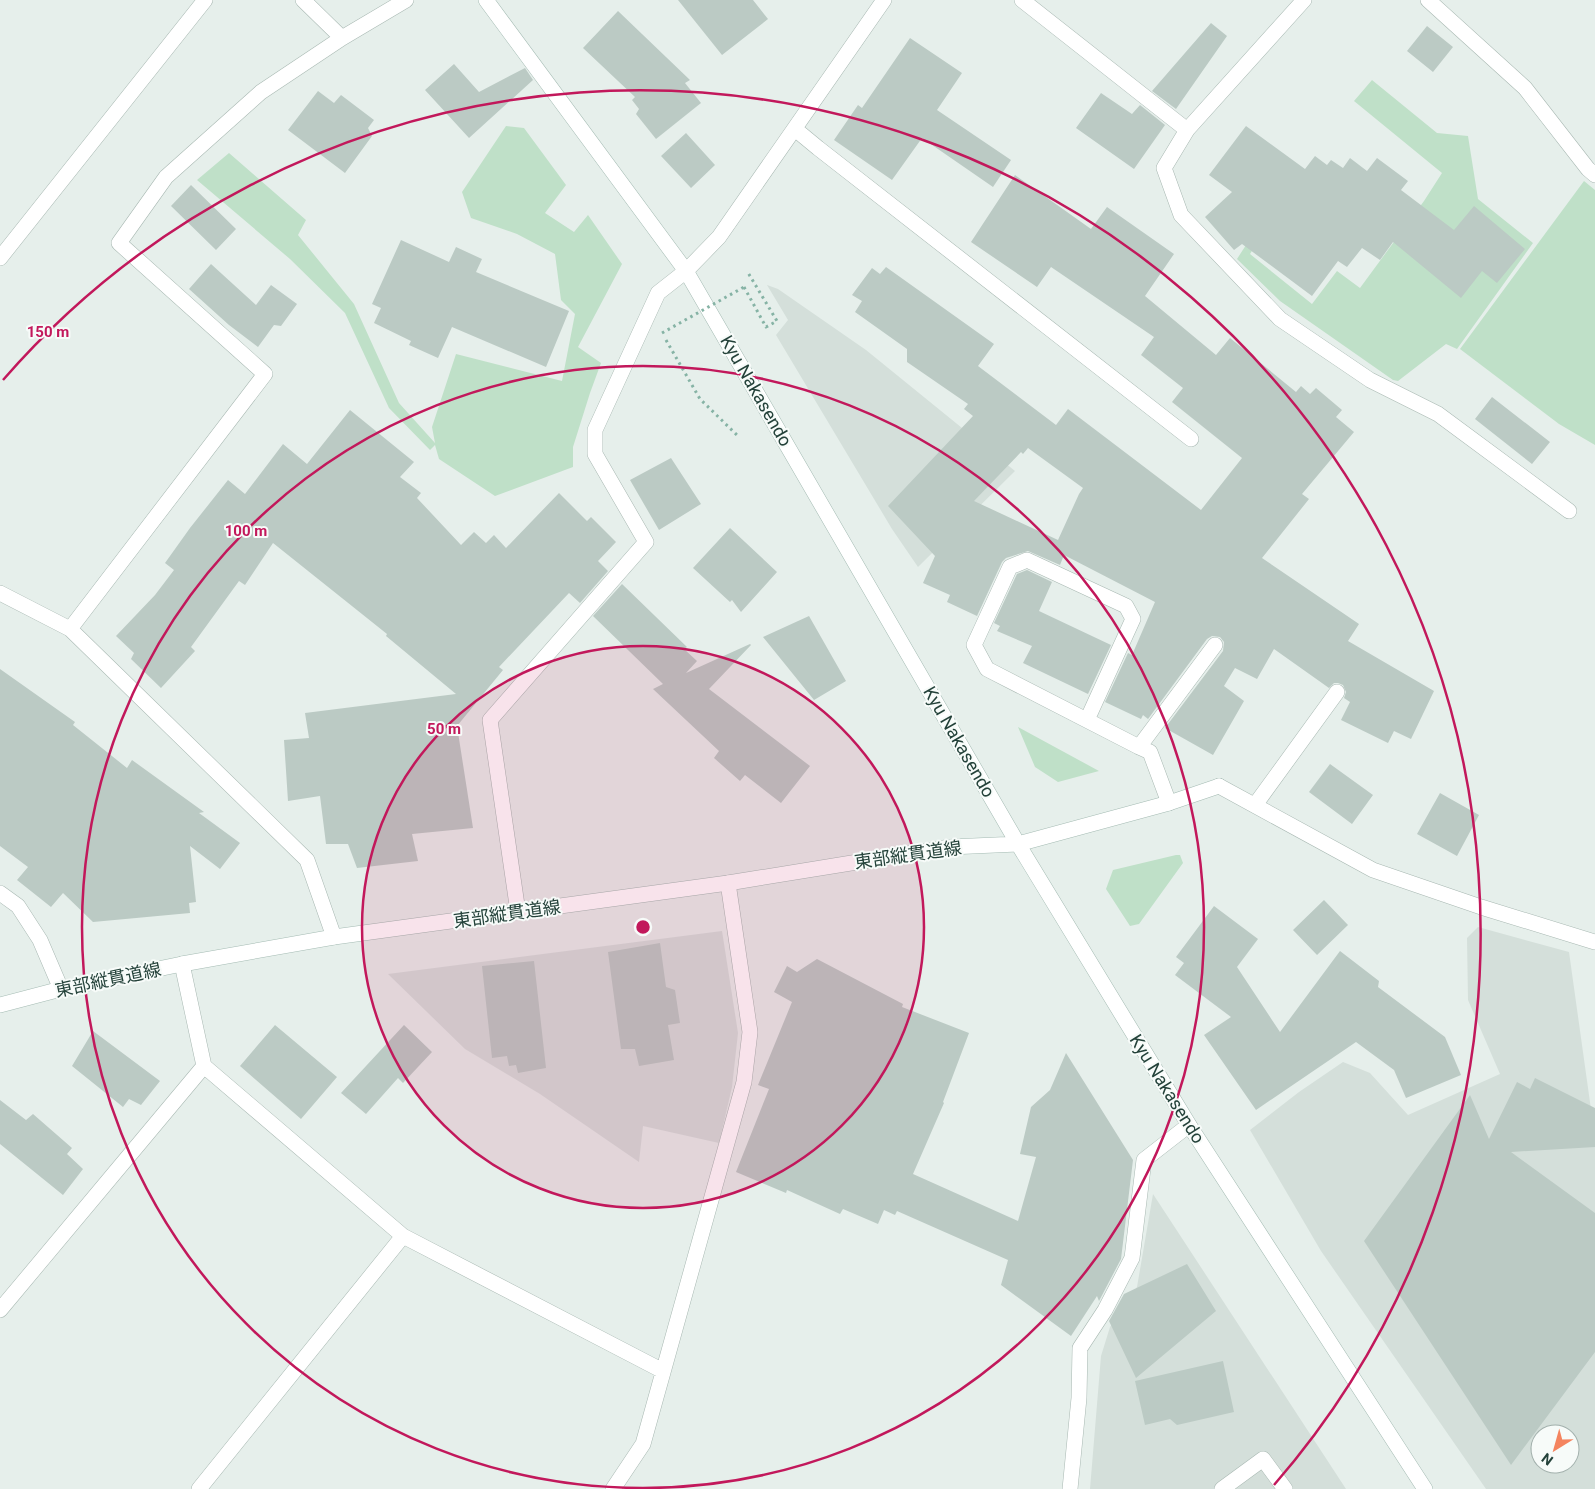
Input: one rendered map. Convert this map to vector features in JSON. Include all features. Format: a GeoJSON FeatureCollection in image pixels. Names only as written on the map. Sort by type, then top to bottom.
{"type":"FeatureCollection","features":[{"type":"Feature","properties":{"kind":"street"},"geometry":{"type":"LineString","coordinates":[[0,258],[206,0]]}},
{"type":"Feature","properties":{"kind":"street"},"geometry":{"type":"LineString","coordinates":[[303,0],[342,38]]}},
{"type":"Feature","properties":{"kind":"street"},"geometry":{"type":"LineString","coordinates":[[70,628],[265,374],[119,243],[166,177],[261,92],[342,38],[406,0]]}},
{"type":"Feature","properties":{"kind":"street","name":"Kyu Nakasendo"},"geometry":{"type":"LineString","coordinates":[[486,0],[686,270],[1018,844],[1189,1125],[1425,1489]]}},
{"type":"Feature","properties":{"kind":"street"},"geometry":{"type":"LineString","coordinates":[[518,912],[490,720],[646,542],[595,454],[595,430],[658,293],[686,270],[719,237],[884,0]]}},
{"type":"Feature","properties":{"kind":"street"},"geometry":{"type":"LineString","coordinates":[[1022,0],[1187,130]]}},
{"type":"Feature","properties":{"kind":"street"},"geometry":{"type":"LineString","coordinates":[[1304,0],[1187,130],[1164,168],[1181,215],[1280,319],[1370,380],[1438,414],[1569,510]]}},
{"type":"Feature","properties":{"kind":"street"},"geometry":{"type":"LineString","coordinates":[[1428,0],[1525,88],[1588,169],[1595,174]]}},
{"type":"Feature","properties":{"kind":"street"},"geometry":{"type":"LineString","coordinates":[[795,128],[1192,439]]}},
{"type":"Feature","properties":{"kind":"street"},"geometry":{"type":"LineString","coordinates":[[1087,720],[1133,619],[1126,606],[1027,560],[1010,567],[974,645],[987,669],[1139,747],[1150,752],[1169,803]]}},
{"type":"Feature","properties":{"kind":"street"},"geometry":{"type":"LineString","coordinates":[[0,594],[70,628],[307,860],[334,937]]}},
{"type":"Feature","properties":{"kind":"street"},"geometry":{"type":"LineString","coordinates":[[1139,747],[1215,644]]}},
{"type":"Feature","properties":{"kind":"street"},"geometry":{"type":"LineString","coordinates":[[1338,692],[1255,806],[1373,870],[1481,907],[1595,942]]}},
{"type":"Feature","properties":{"kind":"street","name":"東部縦貫道線"},"geometry":{"type":"LineString","coordinates":[[0,1006],[61,989],[182,964],[334,937],[728,883],[950,848],[1018,844],[1169,803],[1219,786],[1255,806]]}},
{"type":"Feature","properties":{"kind":"street"},"geometry":{"type":"LineString","coordinates":[[613,1489],[642,1444],[744,1082],[750,1032],[728,883]]}},
{"type":"Feature","properties":{"kind":"street"},"geometry":{"type":"LineString","coordinates":[[0,893],[18,906],[40,940],[61,989]]}},
{"type":"Feature","properties":{"kind":"street"},"geometry":{"type":"LineString","coordinates":[[182,964],[204,1066],[403,1236],[663,1371]]}},
{"type":"Feature","properties":{"kind":"street"},"geometry":{"type":"LineString","coordinates":[[0,1310],[204,1066]]}},
{"type":"Feature","properties":{"kind":"street"},"geometry":{"type":"LineString","coordinates":[[1070,1489],[1079,1398],[1080,1348],[1105,1310],[1132,1258],[1144,1160],[1189,1125]]}},
{"type":"Feature","properties":{"kind":"street"},"geometry":{"type":"LineString","coordinates":[[199,1489],[403,1236]]}},
{"type":"Feature","properties":{"kind":"street"},"geometry":{"type":"LineString","coordinates":[[1222,1489],[1263,1459],[1284,1489]]}},
{"type":"Feature","properties":{"kind":"path"},"geometry":{"type":"LineString","coordinates":[[739,437],[700,399],[662,332],[744,287],[766,327],[777,320],[747,271]]}},
{"type":"Feature","properties":{"kind":"shaded area"},"geometry":{"type":"Polygon","coordinates":[[[767,285],[778,289],[866,350],[1015,471],[918,567],[892,529],[776,335],[788,320],[767,285]]]}},
{"type":"Feature","properties":{"kind":"shaded area"},"geometry":{"type":"Polygon","coordinates":[[[1478,927],[1569,952],[1595,1138],[1595,1489],[1486,1489],[1321,1251],[1250,1130],[1299,1092],[1343,1062],[1370,1073],[1408,1115],[1500,1074],[1468,1000],[1467,938],[1478,927]]]}},
{"type":"Feature","properties":{"kind":"shaded area"},"geometry":{"type":"Polygon","coordinates":[[[722,931],[738,1033],[732,1087],[719,1143],[643,1126],[639,1162],[540,1094],[465,1049],[388,974],[722,931]]]}},
{"type":"Feature","properties":{"kind":"shaded area"},"geometry":{"type":"Polygon","coordinates":[[[1153,1194],[1346,1489],[1090,1489],[1101,1356],[1110,1327],[1137,1287],[1153,1194]]]}},
{"type":"Feature","properties":{"kind":"green space"},"geometry":{"type":"Polygon","coordinates":[[[1372,80],[1437,133],[1468,136],[1478,199],[1533,243],[1457,349],[1446,344],[1398,381],[1393,380],[1280,301],[1237,259],[1257,228],[1263,233],[1250,254],[1312,304],[1337,271],[1360,288],[1424,201],[1442,173],[1354,101],[1372,80]]]}},
{"type":"Feature","properties":{"kind":"green space"},"geometry":{"type":"Polygon","coordinates":[[[506,126],[524,128],[566,185],[545,213],[574,232],[588,215],[622,264],[578,347],[601,363],[573,447],[573,467],[495,496],[439,459],[435,445],[430,450],[389,408],[345,313],[290,259],[197,180],[229,153],[306,220],[298,235],[354,304],[399,403],[435,443],[432,427],[456,354],[562,381],[575,314],[561,300],[555,254],[517,234],[471,218],[462,192],[506,126]]]}},
{"type":"Feature","properties":{"kind":"green space"},"geometry":{"type":"Polygon","coordinates":[[[1584,181],[1595,190],[1595,445],[1559,424],[1460,349],[1584,181]]]}},
{"type":"Feature","properties":{"kind":"green space"},"geometry":{"type":"Polygon","coordinates":[[[1018,727],[1099,771],[1058,782],[1035,767],[1018,727]]]}},
{"type":"Feature","properties":{"kind":"green space"},"geometry":{"type":"Polygon","coordinates":[[[1180,855],[1183,863],[1139,924],[1130,926],[1106,889],[1113,870],[1180,855]]]}},
{"type":"Feature","properties":{"kind":"building"},"geometry":{"type":"Polygon","coordinates":[[[678,0],[753,0],[768,19],[722,55],[678,0]]]}},
{"type":"Feature","properties":{"kind":"building"},"geometry":{"type":"Polygon","coordinates":[[[618,11],[690,80],[685,83],[701,103],[656,139],[636,114],[639,109],[632,100],[635,97],[583,48],[618,11]]]}},
{"type":"Feature","properties":{"kind":"building"},"geometry":{"type":"Polygon","coordinates":[[[1211,23],[1227,36],[1176,109],[1152,91],[1211,23]]]}},
{"type":"Feature","properties":{"kind":"building"},"geometry":{"type":"Polygon","coordinates":[[[1427,26],[1453,47],[1433,72],[1407,51],[1427,26]]]}},
{"type":"Feature","properties":{"kind":"building"},"geometry":{"type":"Polygon","coordinates":[[[910,38],[962,73],[937,110],[1011,160],[993,187],[922,138],[892,180],[834,140],[858,105],[862,108],[910,38]]]}},
{"type":"Feature","properties":{"kind":"building"},"geometry":{"type":"Polygon","coordinates":[[[454,64],[479,92],[525,68],[533,80],[469,138],[425,90],[454,64]]]}},
{"type":"Feature","properties":{"kind":"building"},"geometry":{"type":"Polygon","coordinates":[[[318,91],[334,103],[341,95],[374,120],[368,128],[372,136],[345,173],[288,130],[318,91]]]}},
{"type":"Feature","properties":{"kind":"building"},"geometry":{"type":"Polygon","coordinates":[[[1101,93],[1132,114],[1140,105],[1165,125],[1134,169],[1076,128],[1101,93]]]}},
{"type":"Feature","properties":{"kind":"building"},"geometry":{"type":"Polygon","coordinates":[[[1246,126],[1305,169],[1315,156],[1327,165],[1331,160],[1343,168],[1350,158],[1367,171],[1377,158],[1408,181],[1401,190],[1454,230],[1474,206],[1525,249],[1497,283],[1482,271],[1461,298],[1393,242],[1380,260],[1362,248],[1347,267],[1338,261],[1312,296],[1242,244],[1234,250],[1205,217],[1232,192],[1209,175],[1246,126]]]}},
{"type":"Feature","properties":{"kind":"building"},"geometry":{"type":"Polygon","coordinates":[[[686,133],[715,165],[691,188],[661,156],[686,133]]]}},
{"type":"Feature","properties":{"kind":"building"},"geometry":{"type":"Polygon","coordinates":[[[1015,175],[1091,229],[1107,207],[1174,254],[1145,296],[1216,355],[1230,338],[1296,392],[1301,386],[1310,394],[1316,388],[1342,410],[1336,417],[1354,432],[1302,494],[1309,499],[1262,558],[1359,624],[1348,641],[1434,691],[1411,739],[1394,731],[1388,743],[1341,720],[1350,702],[1344,698],[1346,692],[1343,685],[1334,683],[1329,688],[1274,649],[1257,679],[1235,668],[1224,686],[1244,701],[1213,755],[1165,728],[1223,651],[1224,642],[1220,637],[1212,636],[1207,639],[1148,719],[1143,715],[1141,719],[1105,702],[1128,653],[1132,655],[1155,602],[1064,555],[1060,565],[1028,551],[1006,558],[1002,562],[977,616],[947,602],[950,595],[923,583],[935,556],[888,506],[973,416],[964,409],[968,404],[907,362],[907,349],[855,312],[862,301],[852,295],[872,268],[880,274],[886,267],[994,344],[978,366],[1056,425],[1068,409],[1201,510],[1242,458],[1172,402],[1183,388],[1141,355],[1154,337],[1051,267],[1037,287],[971,242],[1015,175]],[[1028,448],[1023,454],[1021,452],[974,501],[1058,540],[1083,488],[1028,448]]]}},
{"type":"Feature","properties":{"kind":"building"},"geometry":{"type":"Polygon","coordinates":[[[191,185],[236,229],[216,250],[171,206],[191,185]]]}},
{"type":"Feature","properties":{"kind":"building"},"geometry":{"type":"Polygon","coordinates":[[[401,240],[449,262],[456,247],[482,259],[476,272],[569,311],[546,367],[452,327],[438,358],[409,345],[411,341],[374,323],[381,308],[372,304],[401,240]]]}},
{"type":"Feature","properties":{"kind":"building"},"geometry":{"type":"Polygon","coordinates":[[[211,264],[256,305],[271,285],[297,304],[281,326],[274,325],[258,347],[229,325],[189,289],[211,264]]]}},
{"type":"Feature","properties":{"kind":"building"},"geometry":{"type":"Polygon","coordinates":[[[1492,397],[1550,442],[1532,464],[1475,419],[1492,397]]]}},
{"type":"Feature","properties":{"kind":"building"},"geometry":{"type":"Polygon","coordinates":[[[350,410],[414,462],[400,477],[421,493],[417,498],[461,545],[474,532],[486,543],[494,535],[506,548],[559,493],[587,521],[591,517],[616,542],[598,561],[608,571],[580,603],[569,593],[499,667],[503,670],[457,726],[473,828],[412,834],[418,861],[357,868],[348,844],[326,844],[320,796],[288,801],[284,740],[309,738],[305,713],[456,694],[386,636],[387,634],[273,543],[245,585],[239,581],[191,647],[195,651],[161,688],[131,659],[134,653],[116,636],[155,595],[174,570],[165,563],[228,480],[245,494],[283,444],[307,464],[350,410]]]}},
{"type":"Feature","properties":{"kind":"building"},"geometry":{"type":"Polygon","coordinates":[[[671,458],[701,504],[659,530],[630,480],[671,458]]]}},
{"type":"Feature","properties":{"kind":"building"},"geometry":{"type":"Polygon","coordinates":[[[730,528],[777,572],[741,612],[732,600],[730,602],[693,568],[730,528]]]}},
{"type":"Feature","properties":{"kind":"building"},"geometry":{"type":"Polygon","coordinates":[[[1027,570],[1052,582],[1039,611],[1111,645],[1088,694],[1023,663],[1032,646],[997,631],[1000,626],[994,623],[1017,574],[1027,570]]]}},
{"type":"Feature","properties":{"kind":"building"},"geometry":{"type":"Polygon","coordinates":[[[622,584],[687,647],[684,649],[697,661],[686,673],[751,645],[709,689],[810,766],[781,803],[745,775],[740,781],[714,758],[719,751],[653,689],[663,684],[593,616],[622,584]]]}},
{"type":"Feature","properties":{"kind":"building"},"geometry":{"type":"Polygon","coordinates":[[[809,616],[846,681],[814,700],[763,637],[809,616]]]}},
{"type":"Feature","properties":{"kind":"building"},"geometry":{"type":"Polygon","coordinates":[[[0,669],[75,722],[73,725],[127,768],[132,760],[204,812],[199,813],[240,843],[220,869],[190,846],[196,902],[189,903],[190,913],[93,922],[63,893],[51,907],[17,880],[28,867],[0,846],[0,669]]]}},
{"type":"Feature","properties":{"kind":"building"},"geometry":{"type":"Polygon","coordinates":[[[1330,764],[1373,795],[1352,824],[1309,792],[1330,764]]]}},
{"type":"Feature","properties":{"kind":"building"},"geometry":{"type":"Polygon","coordinates":[[[1440,793],[1479,815],[1457,856],[1417,834],[1440,793]]]}},
{"type":"Feature","properties":{"kind":"building"},"geometry":{"type":"Polygon","coordinates":[[[1324,900],[1348,925],[1317,955],[1293,930],[1324,900]]]}},
{"type":"Feature","properties":{"kind":"building"},"geometry":{"type":"Polygon","coordinates":[[[1214,906],[1258,939],[1237,967],[1280,1032],[1340,951],[1379,981],[1378,987],[1445,1037],[1461,1075],[1406,1098],[1394,1070],[1356,1042],[1256,1110],[1204,1035],[1231,1017],[1175,975],[1184,963],[1176,957],[1214,906]]]}},
{"type":"Feature","properties":{"kind":"building"},"geometry":{"type":"Polygon","coordinates":[[[660,943],[666,987],[675,990],[680,1023],[668,1025],[674,1060],[639,1066],[635,1049],[621,1049],[608,952],[660,943]]]}},
{"type":"Feature","properties":{"kind":"building"},"geometry":{"type":"Polygon","coordinates":[[[817,959],[903,1004],[902,1007],[969,1033],[944,1103],[913,1174],[1018,1221],[1036,1157],[1020,1154],[1031,1107],[1050,1090],[1066,1053],[1133,1160],[1121,1259],[1099,1301],[1097,1296],[1071,1336],[1001,1285],[1008,1260],[897,1211],[895,1215],[884,1210],[878,1224],[843,1209],[840,1214],[787,1190],[786,1193],[736,1172],[769,1089],[758,1085],[792,1002],[774,992],[787,966],[797,972],[817,959]]]}},
{"type":"Feature","properties":{"kind":"building"},"geometry":{"type":"Polygon","coordinates":[[[534,961],[546,1068],[518,1073],[516,1065],[509,1066],[507,1056],[492,1058],[482,966],[534,961]]]}},
{"type":"Feature","properties":{"kind":"building"},"geometry":{"type":"Polygon","coordinates":[[[275,1025],[337,1077],[301,1119],[240,1066],[275,1025]]]}},
{"type":"Feature","properties":{"kind":"building"},"geometry":{"type":"Polygon","coordinates":[[[404,1025],[432,1052],[403,1083],[398,1078],[366,1114],[341,1093],[404,1025]]]}},
{"type":"Feature","properties":{"kind":"building"},"geometry":{"type":"Polygon","coordinates":[[[93,1031],[160,1081],[141,1105],[129,1099],[123,1107],[72,1066],[93,1031]]]}},
{"type":"Feature","properties":{"kind":"building"},"geometry":{"type":"Polygon","coordinates":[[[1535,1078],[1595,1108],[1595,1147],[1511,1152],[1595,1213],[1595,1352],[1541,1424],[1530,1424],[1530,1439],[1511,1465],[1364,1241],[1470,1095],[1489,1139],[1517,1082],[1530,1089],[1535,1078]]]}},
{"type":"Feature","properties":{"kind":"building"},"geometry":{"type":"Polygon","coordinates":[[[0,1100],[26,1120],[33,1114],[72,1148],[67,1154],[83,1169],[63,1195],[0,1144],[0,1100]]]}},
{"type":"Feature","properties":{"kind":"building"},"geometry":{"type":"Polygon","coordinates":[[[1187,1264],[1216,1311],[1136,1378],[1109,1321],[1124,1294],[1187,1264]]]}},
{"type":"Feature","properties":{"kind":"building"},"geometry":{"type":"Polygon","coordinates":[[[1223,1361],[1234,1412],[1177,1425],[1170,1419],[1145,1425],[1135,1381],[1223,1361]]]}}]}
